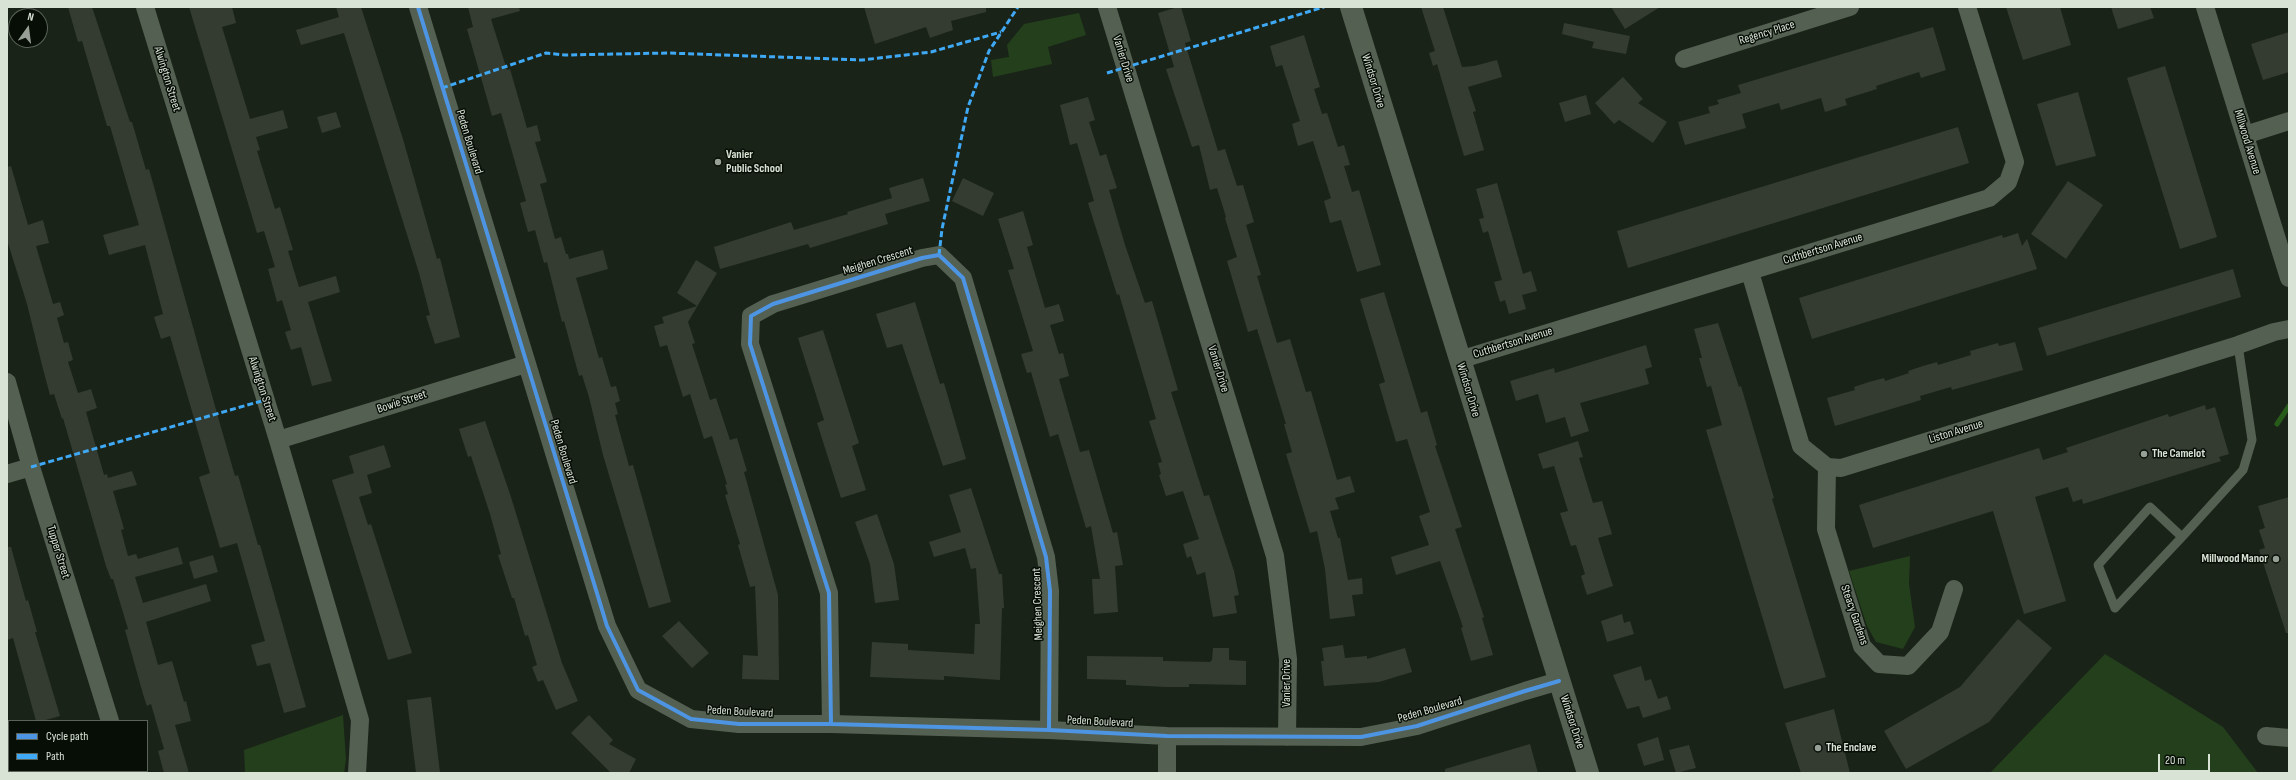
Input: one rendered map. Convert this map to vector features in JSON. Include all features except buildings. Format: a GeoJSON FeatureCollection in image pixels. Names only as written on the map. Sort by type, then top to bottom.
{"type":"FeatureCollection","features":[{"type":"Feature","properties":{"kind":"street","name":"Alwington Street"},"geometry":{"type":"LineString","coordinates":[[145,7],[278,440],[360,720],[357,773]]}},
{"type":"Feature","properties":{"kind":"street","name":"Peden Boulevard"},"geometry":{"type":"LineString","coordinates":[[418,7],[607,626],[638,690],[691,719],[739,724],[831,724],[1049,730],[1167,736],[1361,737],[1417,726],[1525,690],[1559,681]]}},
{"type":"Feature","properties":{"kind":"street","name":"Vanier Drive"},"geometry":{"type":"LineString","coordinates":[[1107,7],[1275,556],[1288,659],[1287,737]]}},
{"type":"Feature","properties":{"kind":"street","name":"Windsor Drive"},"geometry":{"type":"LineString","coordinates":[[1351,7],[1458,360],[1588,773]]}},
{"type":"Feature","properties":{"kind":"street","name":"Regency Place"},"geometry":{"type":"LineString","coordinates":[[1684,59],[1850,7]]}},
{"type":"Feature","properties":{"kind":"street","name":"Cuthbertson Avenue"},"geometry":{"type":"LineString","coordinates":[[1458,360],[1989,198],[2008,182],[2015,162],[1968,7]]}},
{"type":"Feature","properties":{"kind":"street","name":"Millwood Avenue"},"geometry":{"type":"LineString","coordinates":[[2205,7],[2289,278]]}},
{"type":"Feature","properties":{"kind":"street"},"geometry":{"type":"LineString","coordinates":[[2245,135],[2289,121]]}},
{"type":"Feature","properties":{"kind":"street","name":"Meighen Crescent"},"geometry":{"type":"LineString","coordinates":[[831,724],[829,593],[750,344],[751,316],[773,304],[922,258],[939,255],[963,278],[1046,557],[1050,591],[1049,730]]}},
{"type":"Feature","properties":{"kind":"street"},"geometry":{"type":"LineString","coordinates":[[1750,272],[1801,446],[1827,467]]}},
{"type":"Feature","properties":{"kind":"street","name":"Liston Avenue"},"geometry":{"type":"LineString","coordinates":[[1827,467],[1841,468],[2238,345],[2274,332],[2289,330]]}},
{"type":"Feature","properties":{"kind":"street","name":"Bowie Street"},"geometry":{"type":"LineString","coordinates":[[278,440],[526,364]]}},
{"type":"Feature","properties":{"kind":"street","name":"Tupper Street"},"geometry":{"type":"LineString","coordinates":[[7,382],[31,467],[110,720]]}},
{"type":"Feature","properties":{"kind":"street"},"geometry":{"type":"LineString","coordinates":[[7,474],[31,467]]}},
{"type":"Feature","properties":{"kind":"street","name":"Steacy Gardens"},"geometry":{"type":"LineString","coordinates":[[1827,467],[1826,529],[1862,646],[1879,664],[1908,666],[1940,632],[1954,589]]}},
{"type":"Feature","properties":{"kind":"street"},"geometry":{"type":"LineString","coordinates":[[1167,736],[1167,773]]}},
{"type":"Feature","properties":{"kind":"street"},"geometry":{"type":"LineString","coordinates":[[2266,736],[2289,738]]}},
{"type":"Feature","properties":{"kind":"lane"},"geometry":{"type":"LineString","coordinates":[[2182,537],[2150,508],[2098,565],[2116,608],[2182,537],[2243,470],[2252,440],[2238,345]]}},
{"type":"Feature","properties":{"kind":"green space"},"geometry":{"type":"Polygon","coordinates":[[[1079,13],[1086,35],[1048,47],[1052,64],[993,77],[991,60],[1009,57],[1007,45],[1024,24],[1079,13]]]}},
{"type":"Feature","properties":{"kind":"green space"},"geometry":{"type":"Polygon","coordinates":[[[1910,556],[1909,584],[1915,627],[1903,649],[1876,642],[1867,626],[1849,571],[1910,556]]]}},
{"type":"Feature","properties":{"kind":"green space"},"geometry":{"type":"Polygon","coordinates":[[[2105,654],[2223,727],[2258,773],[1990,773],[2105,654]]]}},
{"type":"Feature","properties":{"kind":"green space"},"geometry":{"type":"Polygon","coordinates":[[[343,715],[346,759],[344,773],[245,773],[244,750],[343,715]]]}},
{"type":"Feature","properties":{"kind":"waterway"},"geometry":{"type":"LineString","coordinates":[[2277,424],[2289,406]]}},
{"type":"Feature","properties":{"kind":"marked path"},"geometry":{"type":"LineString","coordinates":[[939,255],[942,229],[968,107],[989,51],[1018,7]]}},
{"type":"Feature","properties":{"kind":"marked path"},"geometry":{"type":"LineString","coordinates":[[1107,73],[1324,7]]}},
{"type":"Feature","properties":{"kind":"marked path"},"geometry":{"type":"LineString","coordinates":[[442,88],[546,53],[565,55],[668,53],[862,60],[931,52],[1001,32]]}},
{"type":"Feature","properties":{"kind":"marked path"},"geometry":{"type":"LineString","coordinates":[[31,467],[265,400]]}},
{"type":"Feature","properties":{"kind":"cycle path"},"geometry":{"type":"LineString","coordinates":[[418,7],[607,626],[638,690],[691,719],[739,724],[831,724],[1049,730],[1167,736],[1361,737],[1417,726],[1559,681]]}},
{"type":"Feature","properties":{"kind":"cycle path"},"geometry":{"type":"LineString","coordinates":[[831,724],[829,593],[750,344],[751,316],[773,304],[922,258],[939,255],[963,278],[1046,557],[1050,591],[1049,730]]}},
{"type":"Feature","properties":{"kind":"place","name":"Vanier Public School"},"geometry":{"type":"Point","coordinates":[718,162]}},
{"type":"Feature","properties":{"kind":"place","name":"The Camelot"},"geometry":{"type":"Point","coordinates":[2144,454]}},
{"type":"Feature","properties":{"kind":"place","name":"Millwood Manor"},"geometry":{"type":"Point","coordinates":[2276,559]}},
{"type":"Feature","properties":{"kind":"place","name":"The Enclave"},"geometry":{"type":"Point","coordinates":[1818,748]}}]}
